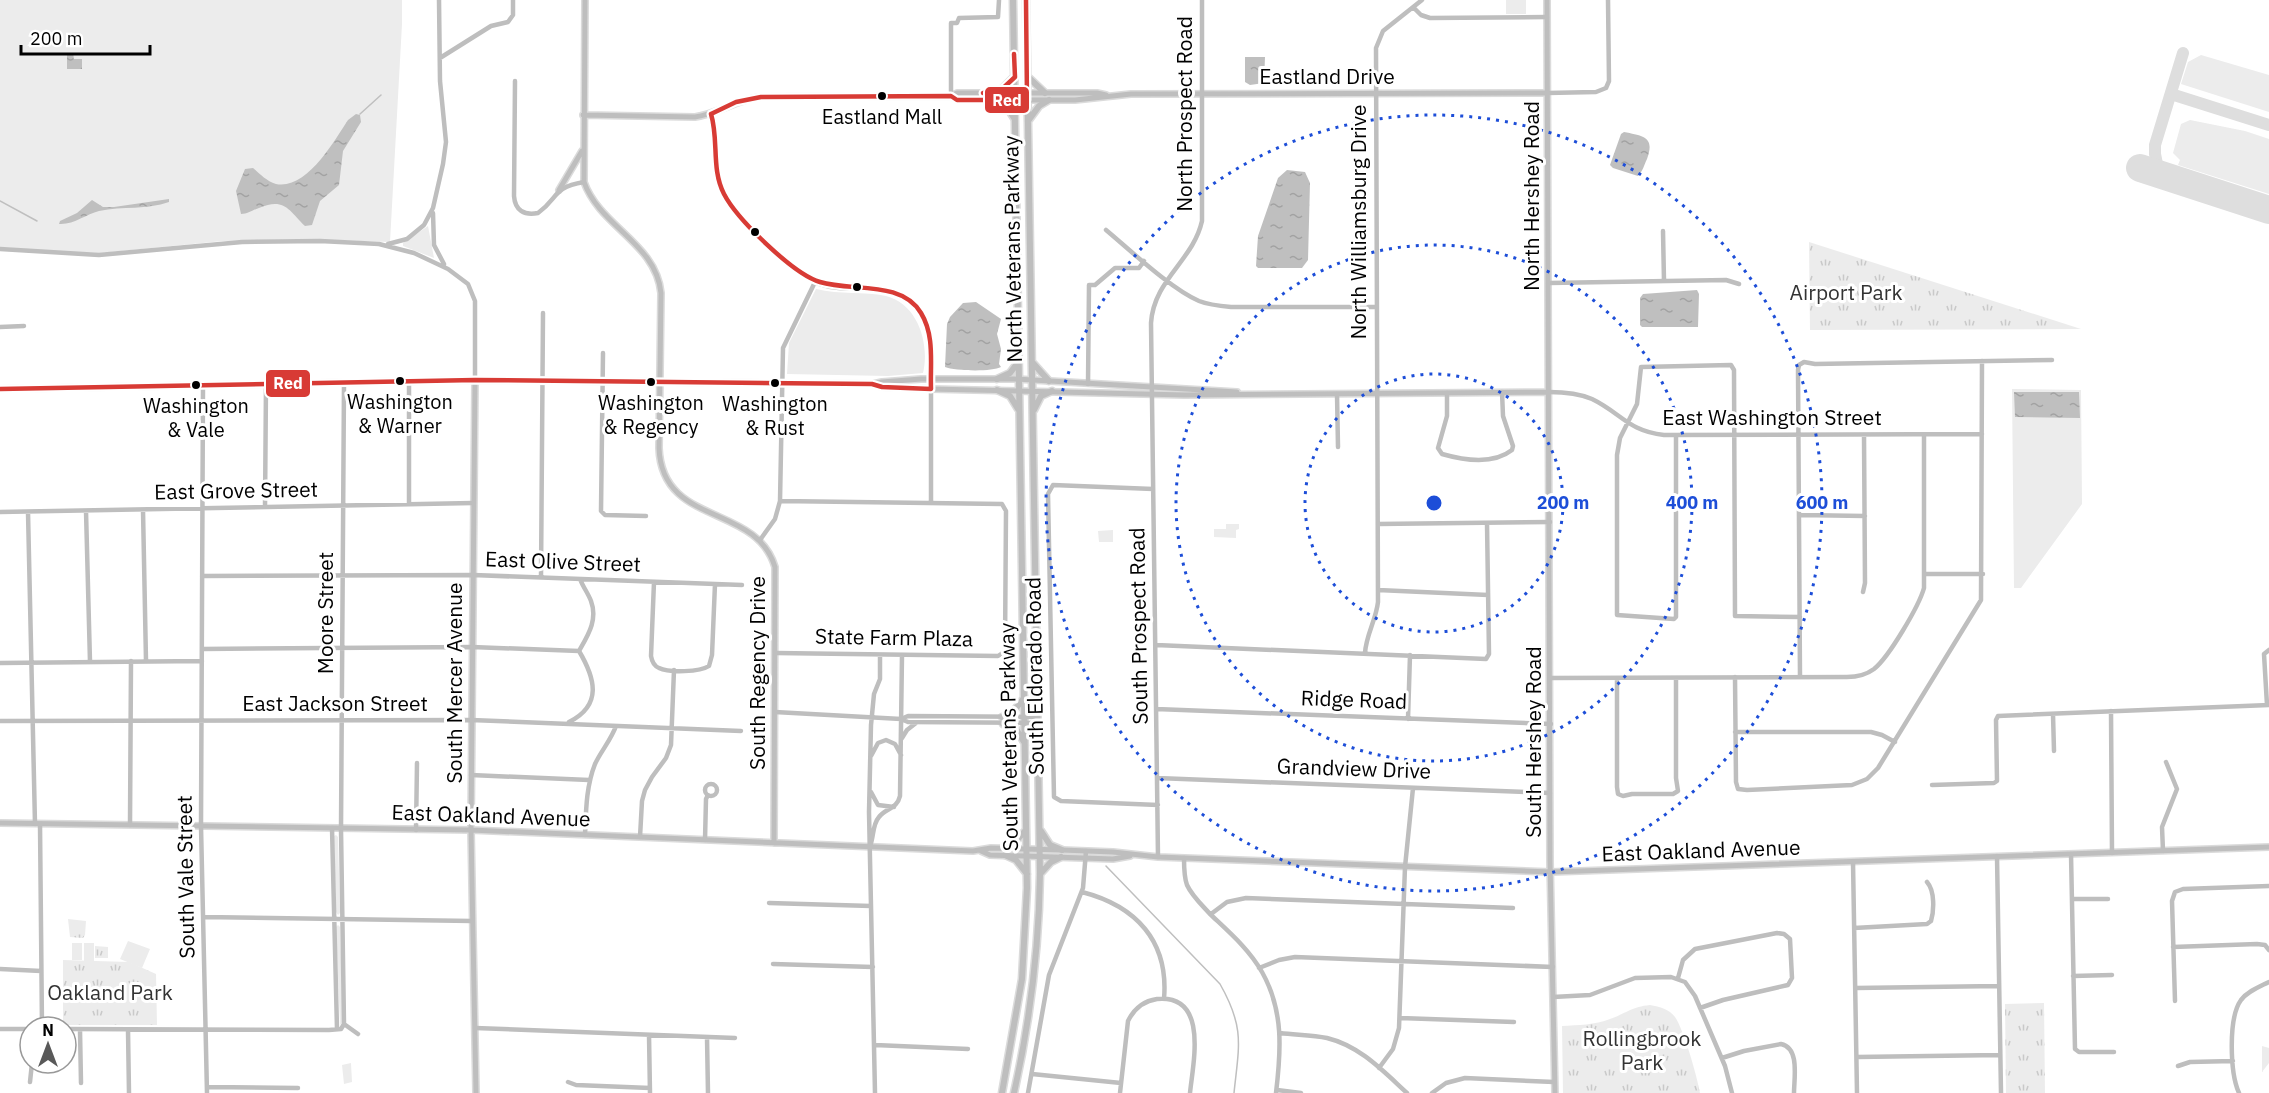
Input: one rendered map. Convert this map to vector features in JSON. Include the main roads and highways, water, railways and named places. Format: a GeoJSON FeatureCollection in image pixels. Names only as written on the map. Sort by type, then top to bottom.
{"type":"FeatureCollection","features":[{"type":"Feature","properties":{"kind":"highway","name":"North Veterans Parkway"},"geometry":{"type":"LineString","coordinates":[[1013,0],[1020,379]]}},
{"type":"Feature","properties":{"kind":"highway","name":"North Veterans Parkway"},"geometry":{"type":"LineString","coordinates":[[1026,0],[1032,390]]}},
{"type":"Feature","properties":{"kind":"highway"},"geometry":{"type":"LineString","coordinates":[[1027,76],[1045,93]]}},
{"type":"Feature","properties":{"kind":"highway"},"geometry":{"type":"LineString","coordinates":[[992,93],[1001,90],[1015,77]]}},
{"type":"Feature","properties":{"kind":"highway"},"geometry":{"type":"LineString","coordinates":[[996,100],[1007,107],[1015,120]]}},
{"type":"Feature","properties":{"kind":"highway"},"geometry":{"type":"LineString","coordinates":[[1028,122],[1037,109],[1049,100]]}},
{"type":"Feature","properties":{"kind":"highway"},"geometry":{"type":"LineString","coordinates":[[997,379],[1010,373],[1020,361]]}},
{"type":"Feature","properties":{"kind":"highway"},"geometry":{"type":"LineString","coordinates":[[1032,362],[1049,381]]}},
{"type":"Feature","properties":{"kind":"highway","name":"South Veterans Parkway"},"geometry":{"type":"LineString","coordinates":[[1002,1093],[1022,979],[1027,874],[1020,379]]}},
{"type":"Feature","properties":{"kind":"highway"},"geometry":{"type":"LineString","coordinates":[[997,390],[1010,396],[1020,414]]}},
{"type":"Feature","properties":{"kind":"highway","name":"South Veterans Parkway"},"geometry":{"type":"LineString","coordinates":[[1014,1093],[1031,1005],[1040,874],[1032,390]]}},
{"type":"Feature","properties":{"kind":"highway"},"geometry":{"type":"LineString","coordinates":[[1033,414],[1041,396],[1053,391]]}},
{"type":"Feature","properties":{"kind":"highway"},"geometry":{"type":"LineString","coordinates":[[1025,698],[1002,721],[1016,729],[1025,745]]}},
{"type":"Feature","properties":{"kind":"highway"},"geometry":{"type":"LineString","coordinates":[[1002,848],[1014,843],[1026,830]]}},
{"type":"Feature","properties":{"kind":"highway"},"geometry":{"type":"LineString","coordinates":[[1040,830],[1050,845],[1062,850]]}},
{"type":"Feature","properties":{"kind":"highway"},"geometry":{"type":"LineString","coordinates":[[1005,855],[1016,860],[1027,874]]}},
{"type":"Feature","properties":{"kind":"highway"},"geometry":{"type":"LineString","coordinates":[[1040,874],[1051,862],[1061,857]]}},
{"type":"Feature","properties":{"kind":"main road"},"geometry":{"type":"LineString","coordinates":[[586,0],[584,182],[596,206],[649,258],[658,277],[661,293],[660,382]]}},
{"type":"Feature","properties":{"kind":"main road","name":"North Hershey Road"},"geometry":{"type":"LineString","coordinates":[[1547,0],[1550,392]]}},
{"type":"Feature","properties":{"kind":"main road","name":"Eastland Drive"},"geometry":{"type":"LineString","coordinates":[[584,115],[683,118],[711,114],[735,102],[761,97],[951,96],[957,93],[992,93],[1015,96],[1045,93],[1107,95]]}},
{"type":"Feature","properties":{"kind":"main road","name":"Eastland Drive"},"geometry":{"type":"LineString","coordinates":[[1027,96],[1049,100],[1088,99],[1107,95],[1547,93]]}},
{"type":"Feature","properties":{"kind":"main road","name":"Eastland Drive"},"geometry":{"type":"LineString","coordinates":[[951,96],[957,100],[996,100],[1015,96]]}},
{"type":"Feature","properties":{"kind":"main road"},"geometry":{"type":"LineString","coordinates":[[560,190],[583,150]]}},
{"type":"Feature","properties":{"kind":"main road","name":"East Washington Street"},"geometry":{"type":"LineString","coordinates":[[872,384],[882,381],[931,379],[1020,379],[1218,390],[1248,394]]}},
{"type":"Feature","properties":{"kind":"main road","name":"East Washington Street"},"geometry":{"type":"LineString","coordinates":[[0,389],[474,380],[872,384],[882,387],[931,389],[1152,394],[1550,392]]}},
{"type":"Feature","properties":{"kind":"main road","name":"South Mercer Avenue"},"geometry":{"type":"LineString","coordinates":[[474,380],[471,830],[476,1093]]}},
{"type":"Feature","properties":{"kind":"main road","name":"South Regency Drive"},"geometry":{"type":"LineString","coordinates":[[660,382],[659,459],[667,481],[678,495],[688,502],[747,531],[760,540],[770,554],[776,574],[774,843]]}},
{"type":"Feature","properties":{"kind":"main road","name":"South Hershey Road"},"geometry":{"type":"LineString","coordinates":[[1550,392],[1550,793],[1555,1093]]}},
{"type":"Feature","properties":{"kind":"main road","name":"East Oakland Avenue"},"geometry":{"type":"LineString","coordinates":[[0,823],[471,830],[774,843],[981,850],[1002,848],[1061,857],[1086,858],[1113,859],[1134,856]]}},
{"type":"Feature","properties":{"kind":"main road","name":"East Oakland Avenue"},"geometry":{"type":"LineString","coordinates":[[1039,853],[1062,850],[1113,852],[1134,856],[1551,872],[2269,847]]}},
{"type":"Feature","properties":{"kind":"main road","name":"East Oakland Avenue"},"geometry":{"type":"LineString","coordinates":[[981,850],[990,855],[1027,852]]}},
{"type":"Feature","properties":{"kind":"water"},"geometry":{"type":"Polygon","coordinates":[[[67,53],[73,53],[74,59],[82,59],[82,69],[67,69],[67,53]]]}},
{"type":"Feature","properties":{"kind":"water"},"geometry":{"type":"Polygon","coordinates":[[[1245,57],[1265,57],[1264,83],[1250,85],[1245,82],[1245,57]]]}},
{"type":"Feature","properties":{"kind":"water"},"geometry":{"type":"Polygon","coordinates":[[[356,114],[360,115],[361,122],[343,151],[339,185],[320,201],[312,225],[305,226],[290,210],[274,204],[241,214],[236,191],[245,169],[253,168],[276,184],[287,184],[298,179],[318,162],[348,120],[356,114]]]}},
{"type":"Feature","properties":{"kind":"water"},"geometry":{"type":"Polygon","coordinates":[[[1624,132],[1642,136],[1649,142],[1647,159],[1638,176],[1610,165],[1621,134],[1624,132]]]}},
{"type":"Feature","properties":{"kind":"water"},"geometry":{"type":"Polygon","coordinates":[[[1287,170],[1305,172],[1310,183],[1308,260],[1302,268],[1258,268],[1256,266],[1258,236],[1278,178],[1287,170]]]}},
{"type":"Feature","properties":{"kind":"water"},"geometry":{"type":"Polygon","coordinates":[[[169,199],[169,202],[152,206],[94,212],[70,223],[59,224],[60,221],[77,213],[92,200],[103,207],[114,207],[169,199]]]}},
{"type":"Feature","properties":{"kind":"water"},"geometry":{"type":"Polygon","coordinates":[[[1697,290],[1699,294],[1698,327],[1642,327],[1640,325],[1640,298],[1643,294],[1697,290]]]}},
{"type":"Feature","properties":{"kind":"water"},"geometry":{"type":"Polygon","coordinates":[[[976,302],[1001,319],[997,334],[1001,349],[999,364],[1001,367],[990,370],[973,370],[945,367],[947,324],[950,317],[963,303],[976,302]]]}},
{"type":"Feature","properties":{"kind":"water"},"geometry":{"type":"Polygon","coordinates":[[[2014,392],[2079,392],[2080,418],[2015,417],[2014,392]]]}},
{"type":"Feature","properties":{"kind":"waterway"},"geometry":{"type":"LineString","coordinates":[[360,114],[381,95]]}},
{"type":"Feature","properties":{"kind":"waterway"},"geometry":{"type":"LineString","coordinates":[[0,201],[37,221]]}},
{"type":"Feature","properties":{"kind":"waterway"},"geometry":{"type":"LineString","coordinates":[[1106,866],[1220,984],[1237,1025],[1238,1049],[1234,1093]]}},
{"type":"Feature","properties":{"kind":"place","name":"Eastland Mall"},"geometry":{"type":"Point","coordinates":[882,96]}},
{"type":"Feature","properties":{"kind":"place","name":"Washington & Warner"},"geometry":{"type":"Point","coordinates":[400,381]}},
{"type":"Feature","properties":{"kind":"place","name":"Washington & Regency"},"geometry":{"type":"Point","coordinates":[651,382]}},
{"type":"Feature","properties":{"kind":"place","name":"Washington & Rust"},"geometry":{"type":"Point","coordinates":[775,383]}},
{"type":"Feature","properties":{"kind":"place","name":"Washington & Vale"},"geometry":{"type":"Point","coordinates":[196,385]}},
{"type":"Feature","properties":{"kind":"park label","name":"Airport Park"},"geometry":{"type":"Point","coordinates":[1846,293]}},
{"type":"Feature","properties":{"kind":"park label","name":"Oakland Park"},"geometry":{"type":"Point","coordinates":[110,993]}},
{"type":"Feature","properties":{"kind":"park label","name":"Rollingbrook Park"},"geometry":{"type":"Point","coordinates":[1642,1051]}}]}
